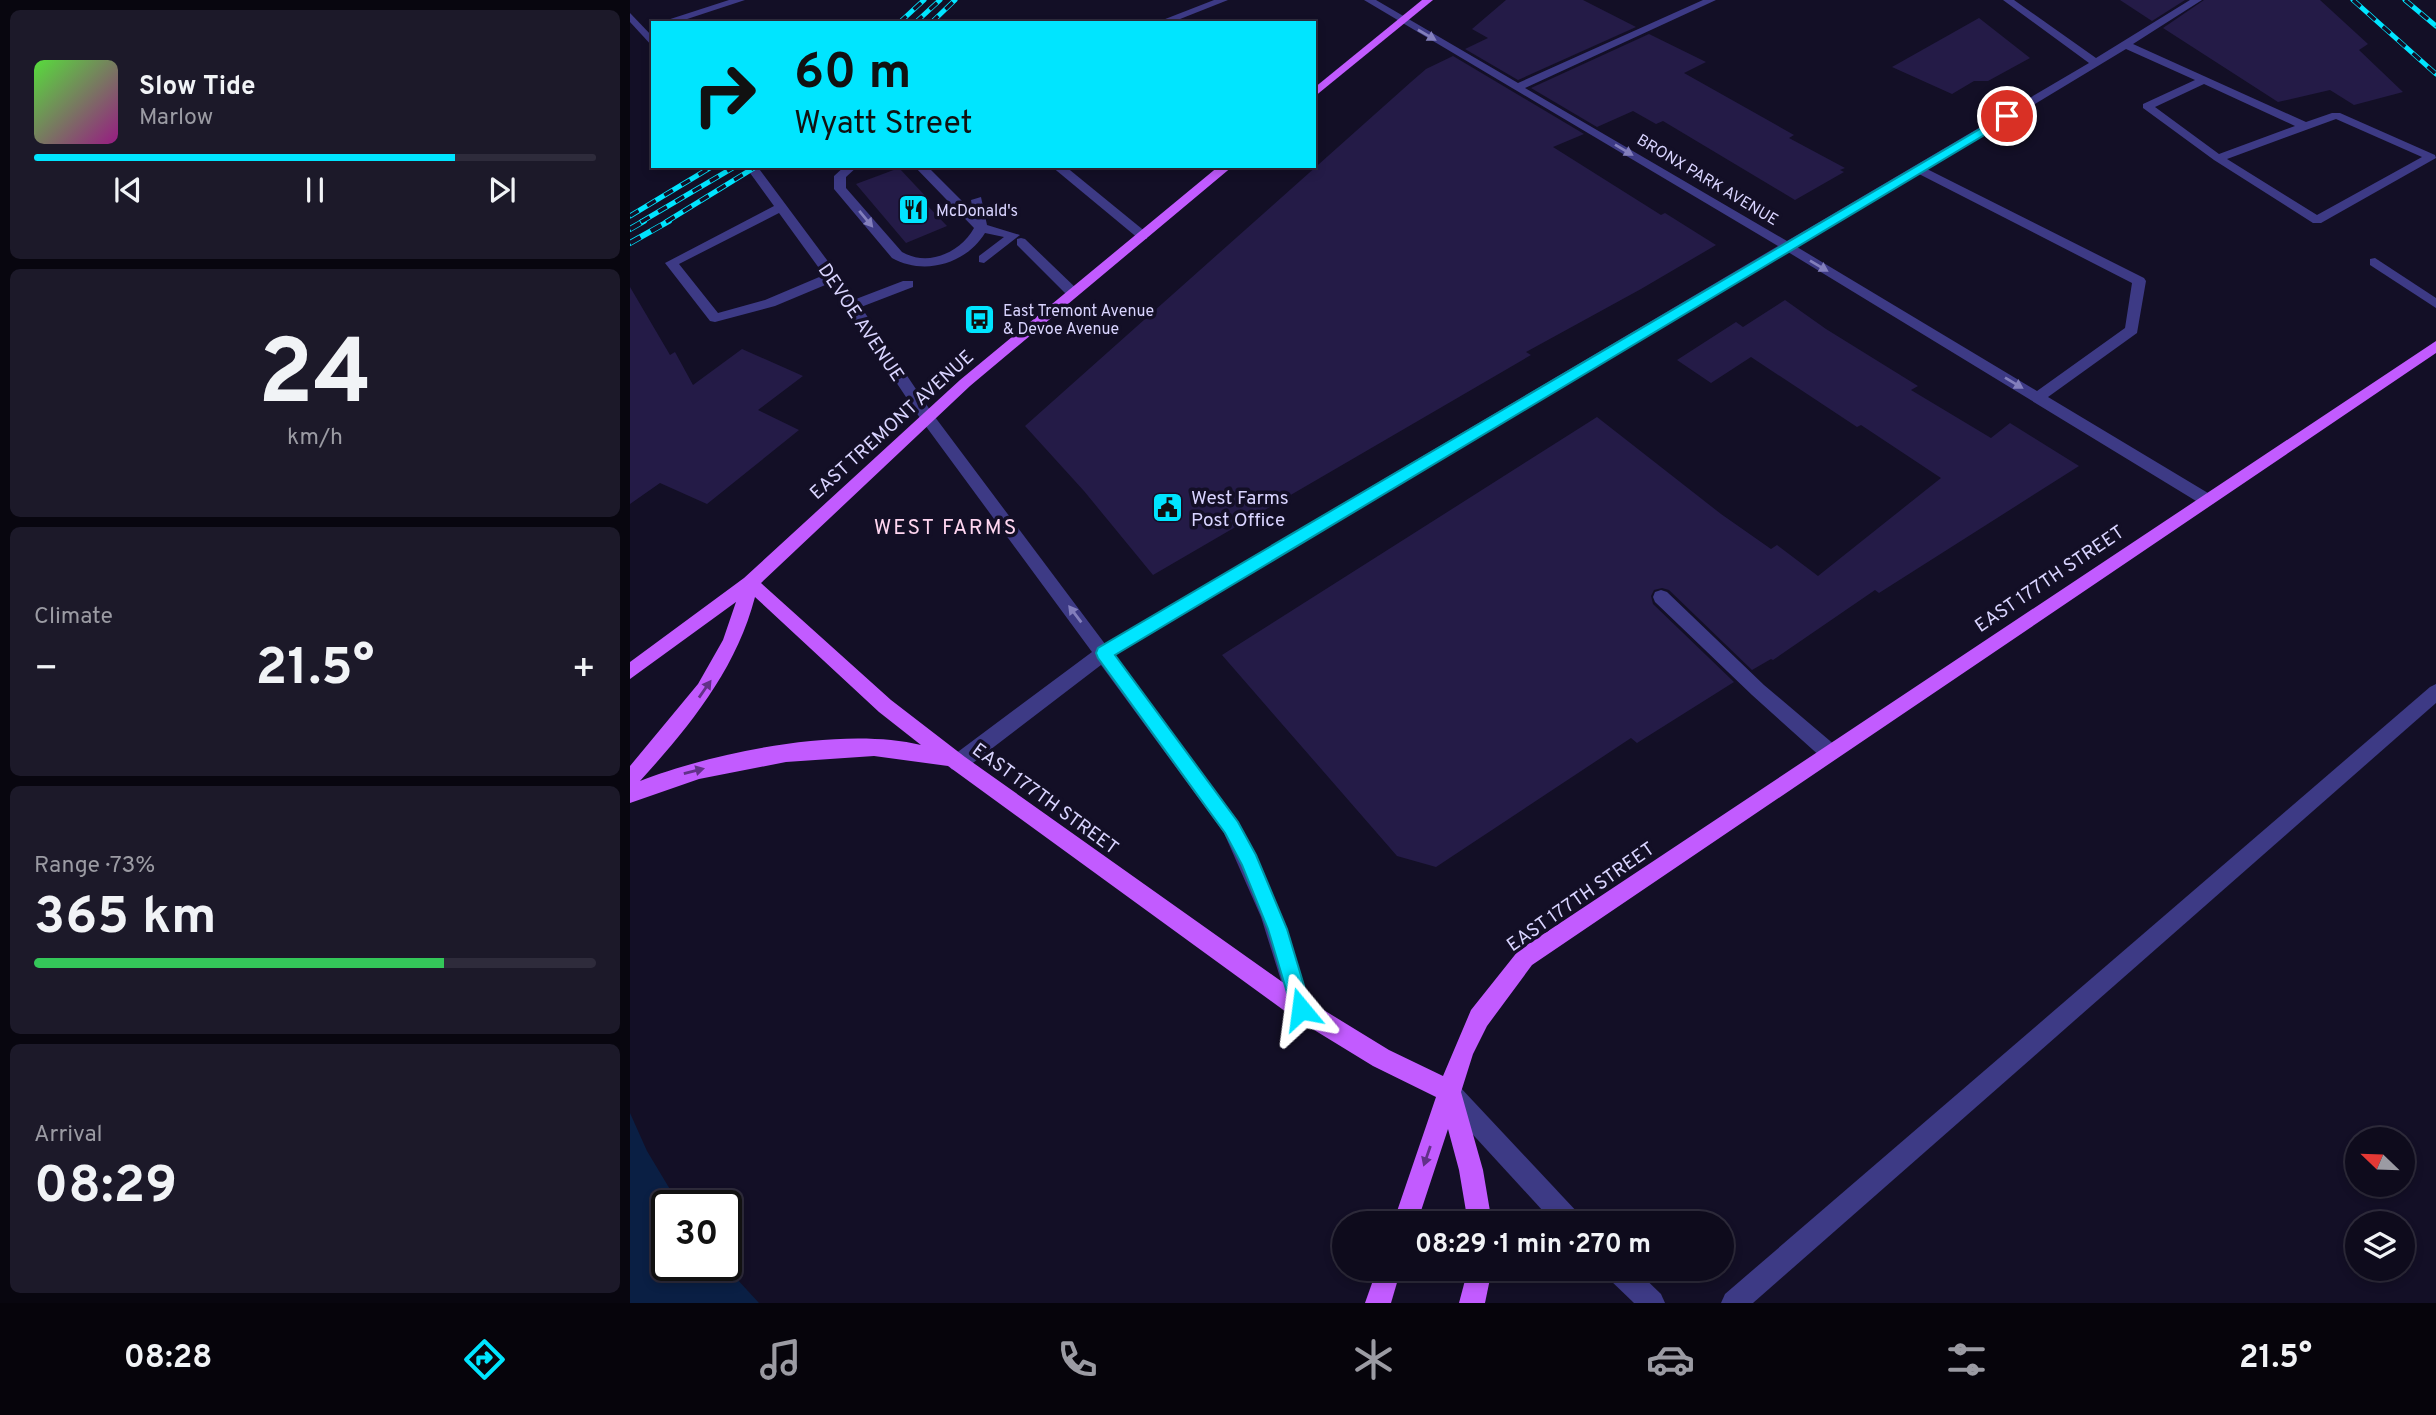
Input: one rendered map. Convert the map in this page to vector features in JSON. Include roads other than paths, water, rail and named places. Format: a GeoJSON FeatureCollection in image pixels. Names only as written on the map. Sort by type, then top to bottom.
{"type":"FeatureCollection","features":[{"type":"Feature","properties":{"kind":"main road"},"geometry":{"type":"LineString","coordinates":[[1316,92],[1428,0]]}},
{"type":"Feature","properties":{"kind":"main road","name":"EAST TREMONT AVENUE"},"geometry":{"type":"LineString","coordinates":[[630,672],[750,583],[927,417],[1225,168]]}},
{"type":"Feature","properties":{"kind":"main road","name":"EAST 177TH STREET"},"geometry":{"type":"LineString","coordinates":[[750,583],[885,706],[958,763],[1301,1009],[1381,1058],[1449,1091],[1479,1018],[1525,958],[2436,346]]}},
{"type":"Feature","properties":{"kind":"main road"},"geometry":{"type":"LineString","coordinates":[[630,779],[678,725],[719,669],[739,625],[750,583]]}},
{"type":"Feature","properties":{"kind":"main road"},"geometry":{"type":"LineString","coordinates":[[630,794],[675,776],[746,760],[845,748],[903,749],[932,754],[958,763]]}},
{"type":"Feature","properties":{"kind":"main road"},"geometry":{"type":"LineString","coordinates":[[1409,1211],[1449,1091]]}},
{"type":"Feature","properties":{"kind":"main road"},"geometry":{"type":"LineString","coordinates":[[1449,1091],[1471,1170],[1478,1211]]}},
{"type":"Feature","properties":{"kind":"main road"},"geometry":{"type":"LineString","coordinates":[[1378,1303],[1385,1281]]}},
{"type":"Feature","properties":{"kind":"main road"},"geometry":{"type":"LineString","coordinates":[[1472,1303],[1477,1281]]}},
{"type":"Feature","properties":{"kind":"street"},"geometry":{"type":"LineString","coordinates":[[670,21],[740,0]]}},
{"type":"Feature","properties":{"kind":"street"},"geometry":{"type":"LineString","coordinates":[[1165,21],[1223,0]]}},
{"type":"Feature","properties":{"kind":"street","name":"BRONX PARK AVENUE"},"geometry":{"type":"LineString","coordinates":[[1368,0],[1788,247],[2207,500]]}},
{"type":"Feature","properties":{"kind":"street"},"geometry":{"type":"LineString","coordinates":[[1518,87],[1711,0]]}},
{"type":"Feature","properties":{"kind":"street"},"geometry":{"type":"LineString","coordinates":[[2008,0],[2096,63]]}},
{"type":"Feature","properties":{"kind":"street"},"geometry":{"type":"LineString","coordinates":[[958,763],[1104,653],[2096,63],[2197,0]]}},
{"type":"Feature","properties":{"kind":"street"},"geometry":{"type":"LineString","coordinates":[[630,16],[651,42]]}},
{"type":"Feature","properties":{"kind":"street"},"geometry":{"type":"LineString","coordinates":[[641,29],[651,26]]}},
{"type":"Feature","properties":{"kind":"street"},"geometry":{"type":"LineString","coordinates":[[2126,44],[2305,126]]}},
{"type":"Feature","properties":{"kind":"street"},"geometry":{"type":"LineString","coordinates":[[2205,80],[2147,106],[2218,158],[2317,220],[2431,157],[2336,115],[2218,158]]}},
{"type":"Feature","properties":{"kind":"street","name":"DEVOE AVENUE"},"geometry":{"type":"LineString","coordinates":[[756,168],[853,305],[927,417],[1104,653],[1237,838],[1250,861],[1278,929],[1301,1009]]}},
{"type":"Feature","properties":{"kind":"street"},"geometry":{"type":"LineString","coordinates":[[850,168],[840,176],[841,188],[902,259],[933,261],[954,255],[972,243],[981,228],[977,200]]}},
{"type":"Feature","properties":{"kind":"street"},"geometry":{"type":"LineString","coordinates":[[922,168],[981,228],[1013,235],[984,259]]}},
{"type":"Feature","properties":{"kind":"street"},"geometry":{"type":"LineString","coordinates":[[1059,168],[1143,236]]}},
{"type":"Feature","properties":{"kind":"street"},"geometry":{"type":"LineString","coordinates":[[1918,169],[2139,281],[2132,330],[2037,398]]}},
{"type":"Feature","properties":{"kind":"street"},"geometry":{"type":"LineString","coordinates":[[781,207],[671,263],[715,318],[770,303],[832,277]]}},
{"type":"Feature","properties":{"kind":"street"},"geometry":{"type":"LineString","coordinates":[[1021,242],[1073,293]]}},
{"type":"Feature","properties":{"kind":"street"},"geometry":{"type":"LineString","coordinates":[[2375,262],[2436,304]]}},
{"type":"Feature","properties":{"kind":"street"},"geometry":{"type":"LineString","coordinates":[[853,305],[908,284]]}},
{"type":"Feature","properties":{"kind":"street"},"geometry":{"type":"LineString","coordinates":[[1661,597],[1758,690],[1829,752]]}},
{"type":"Feature","properties":{"kind":"street"},"geometry":{"type":"LineString","coordinates":[[1734,1303],[2436,692]]}},
{"type":"Feature","properties":{"kind":"street"},"geometry":{"type":"LineString","coordinates":[[1449,1091],[1559,1211]]}},
{"type":"Feature","properties":{"kind":"street"},"geometry":{"type":"LineString","coordinates":[[1629,1281],[1652,1303]]}},
{"type":"Feature","properties":{"kind":"water"},"geometry":{"type":"Polygon","coordinates":[[[630,1113],[647,1151],[670,1190],[651,1190],[651,1281],[739,1281],[759,1303],[630,1303],[630,1113]]]}},
{"type":"Feature","properties":{"kind":"railway"},"geometry":{"type":"LineString","coordinates":[[901,21],[924,0]]}},
{"type":"Feature","properties":{"kind":"railway"},"geometry":{"type":"LineString","coordinates":[[917,21],[940,0]]}},
{"type":"Feature","properties":{"kind":"railway"},"geometry":{"type":"LineString","coordinates":[[933,21],[955,0]]}},
{"type":"Feature","properties":{"kind":"railway"},"geometry":{"type":"LineString","coordinates":[[2353,0],[2436,74]]}},
{"type":"Feature","properties":{"kind":"railway"},"geometry":{"type":"LineString","coordinates":[[2405,0],[2436,26]]}},
{"type":"Feature","properties":{"kind":"railway"},"geometry":{"type":"LineString","coordinates":[[630,216],[710,168]]}},
{"type":"Feature","properties":{"kind":"railway"},"geometry":{"type":"LineString","coordinates":[[641,222],[733,168]]}},
{"type":"Feature","properties":{"kind":"railway"},"geometry":{"type":"LineString","coordinates":[[666,222],[754,168]]}},
{"type":"Feature","properties":{"kind":"railway"},"geometry":{"type":"LineString","coordinates":[[630,229],[644,221]]}},
{"type":"Feature","properties":{"kind":"railway"},"geometry":{"type":"LineString","coordinates":[[630,243],[669,221]]}},
{"type":"Feature","properties":{"kind":"place","name":"McDonald's"},"geometry":{"type":"Point","coordinates":[913,210]}},
{"type":"Feature","properties":{"kind":"place","name":"East Tremont Avenue & Devoe Avenue"},"geometry":{"type":"Point","coordinates":[980,319]}},
{"type":"Feature","properties":{"kind":"place","name":"West Farms Post Office"},"geometry":{"type":"Point","coordinates":[1168,508]}},
{"type":"Feature","properties":{"kind":"district","name":"WEST FARMS"},"geometry":{"type":"Point","coordinates":[946,527]}}]}
